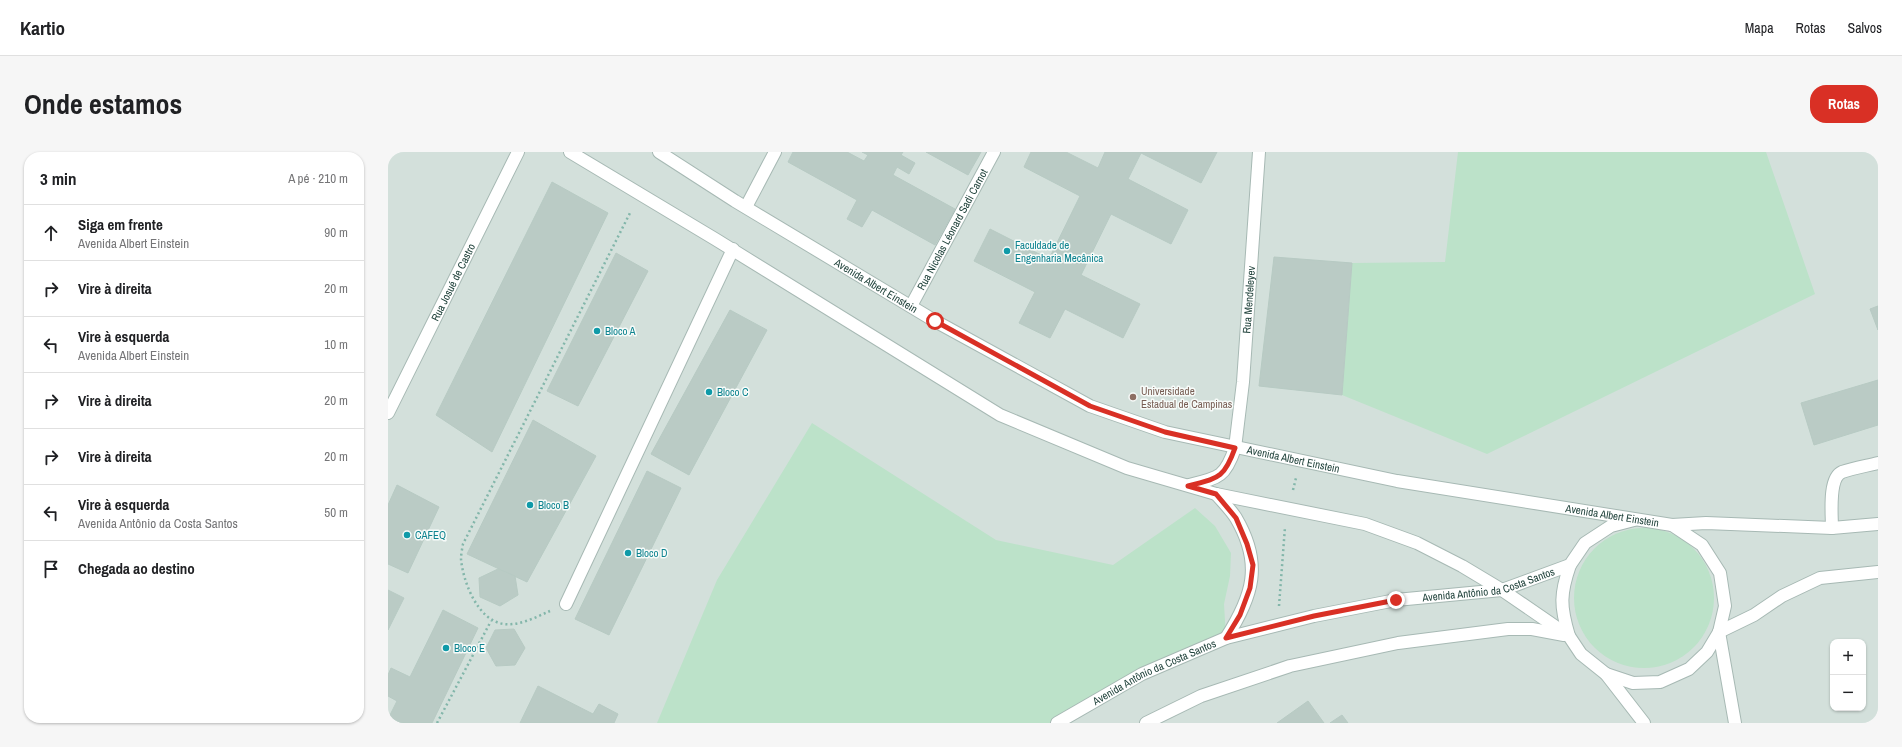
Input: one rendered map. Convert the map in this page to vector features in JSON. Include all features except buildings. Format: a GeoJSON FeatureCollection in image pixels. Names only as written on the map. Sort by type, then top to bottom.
{"type":"FeatureCollection","features":[{"type":"Feature","properties":{"kind":"street","name":"Rua Josué de Castro"},"geometry":{"type":"LineString","coordinates":[[388,413],[518,152]]}},
{"type":"Feature","properties":{"kind":"street"},"geometry":{"type":"LineString","coordinates":[[570,152],[733,249],[1000,415],[1127,468],[1216,494],[1365,524],[1417,543],[1462,566],[1502,590],[1569,636]]}},
{"type":"Feature","properties":{"kind":"street","name":"Avenida Albert Einstein"},"geometry":{"type":"LineString","coordinates":[[659,152],[746,207],[911,306],[1090,406],[1165,432],[1397,482],[1672,525],[1706,523],[1832,528],[1878,524]]}},
{"type":"Feature","properties":{"kind":"street"},"geometry":{"type":"LineString","coordinates":[[746,207],[775,152]]}},
{"type":"Feature","properties":{"kind":"street","name":"Rua Nicolas Léonard Sadi Carnot"},"geometry":{"type":"LineString","coordinates":[[911,306],[994,152]]}},
{"type":"Feature","properties":{"kind":"street","name":"Rua Mendeleyev"},"geometry":{"type":"LineString","coordinates":[[1188,486],[1215,479],[1229,466],[1235,448],[1243,382],[1259,152]]}},
{"type":"Feature","properties":{"kind":"street"},"geometry":{"type":"LineString","coordinates":[[566,604],[733,249]]}},
{"type":"Feature","properties":{"kind":"street"},"geometry":{"type":"LineString","coordinates":[[1832,528],[1832,492],[1835,478],[1840,473],[1878,462]]}},
{"type":"Feature","properties":{"kind":"street"},"geometry":{"type":"LineString","coordinates":[[1216,494],[1236,518],[1247,544],[1253,565],[1250,588],[1240,615],[1226,638]]}},
{"type":"Feature","properties":{"kind":"street","name":"Avenida Antônio da Costa Santos"},"geometry":{"type":"LineString","coordinates":[[1057,723],[1142,674],[1226,638],[1314,616],[1396,600],[1502,590],[1570,565],[1585,543],[1611,526],[1639,519]]}},
{"type":"Feature","properties":{"kind":"street"},"geometry":{"type":"LineString","coordinates":[[1606,674],[1633,683],[1660,682],[1689,669],[1707,652],[1719,632],[1725,606],[1720,573],[1702,545],[1672,525]]}},
{"type":"Feature","properties":{"kind":"street"},"geometry":{"type":"LineString","coordinates":[[1570,565],[1562,587],[1562,612],[1569,636],[1580,654],[1606,674],[1644,723]]}},
{"type":"Feature","properties":{"kind":"street"},"geometry":{"type":"LineString","coordinates":[[1719,632],[1754,615],[1782,596],[1820,578],[1878,572]]}},
{"type":"Feature","properties":{"kind":"street"},"geometry":{"type":"LineString","coordinates":[[1146,723],[1201,696],[1290,666],[1398,643],[1508,629],[1532,629],[1569,636]]}},
{"type":"Feature","properties":{"kind":"street"},"geometry":{"type":"LineString","coordinates":[[1719,632],[1735,723]]}},
{"type":"Feature","properties":{"kind":"path"},"geometry":{"type":"LineString","coordinates":[[566,604],[523,622],[504,624],[491,621],[476,605],[467,585],[461,559],[463,544],[640,194]]}},
{"type":"Feature","properties":{"kind":"path"},"geometry":{"type":"LineString","coordinates":[[1293,490],[1297,476]]}},
{"type":"Feature","properties":{"kind":"path"},"geometry":{"type":"LineString","coordinates":[[1279,606],[1285,526]]}},
{"type":"Feature","properties":{"kind":"path"},"geometry":{"type":"LineString","coordinates":[[437,723],[491,621]]}},
{"type":"Feature","properties":{"kind":"shaded area","name":"Universidade Estadual de Campinas"},"geometry":{"type":"Polygon","coordinates":[[[388,152],[1878,152],[1878,723],[388,723],[388,152]]]}},
{"type":"Feature","properties":{"kind":"green space"},"geometry":{"type":"Polygon","coordinates":[[[1458,152],[1766,152],[1815,294],[1487,454],[1342,395],[1352,263],[1445,262],[1458,152]]]}},
{"type":"Feature","properties":{"kind":"green space"},"geometry":{"type":"Polygon","coordinates":[[[812,423],[996,540],[1113,565],[1195,508],[1215,526],[1231,553],[1230,576],[1224,604],[1226,638],[1057,723],[657,723],[717,580],[812,423]]]}},
{"type":"Feature","properties":{"kind":"green space"},"geometry":{"type":"Polygon","coordinates":[[[1651,528],[1677,536],[1698,554],[1709,571],[1713,584],[1713,612],[1709,625],[1702,637],[1688,652],[1671,663],[1658,667],[1637,668],[1611,660],[1590,642],[1579,625],[1575,612],[1574,591],[1582,565],[1600,544],[1617,533],[1630,529],[1651,528]]]}},
{"type":"Feature","properties":{"kind":"place","name":"Faculdade de Engenharia Mecânica"},"geometry":{"type":"Point","coordinates":[1007,251]}},
{"type":"Feature","properties":{"kind":"place","name":"Bloco A"},"geometry":{"type":"Point","coordinates":[597,331]}},
{"type":"Feature","properties":{"kind":"place","name":"Bloco C"},"geometry":{"type":"Point","coordinates":[709,392]}},
{"type":"Feature","properties":{"kind":"place","name":"Universidade Estadual de Campinas"},"geometry":{"type":"Point","coordinates":[1133,397]}},
{"type":"Feature","properties":{"kind":"place","name":"Bloco B"},"geometry":{"type":"Point","coordinates":[530,505]}},
{"type":"Feature","properties":{"kind":"place","name":"CAFEQ"},"geometry":{"type":"Point","coordinates":[407,535]}},
{"type":"Feature","properties":{"kind":"place","name":"Bloco D"},"geometry":{"type":"Point","coordinates":[628,553]}},
{"type":"Feature","properties":{"kind":"place","name":"Bloco E"},"geometry":{"type":"Point","coordinates":[446,648]}},
{"type":"Feature","properties":{"kind":"route"},"geometry":{"type":"LineString","coordinates":[[935,321],[1090,406],[1165,432],[1235,448],[1229,466],[1215,479],[1188,486],[1216,494],[1236,518],[1247,544],[1253,565],[1250,588],[1240,615],[1226,638],[1314,616],[1396,600]]}}]}
